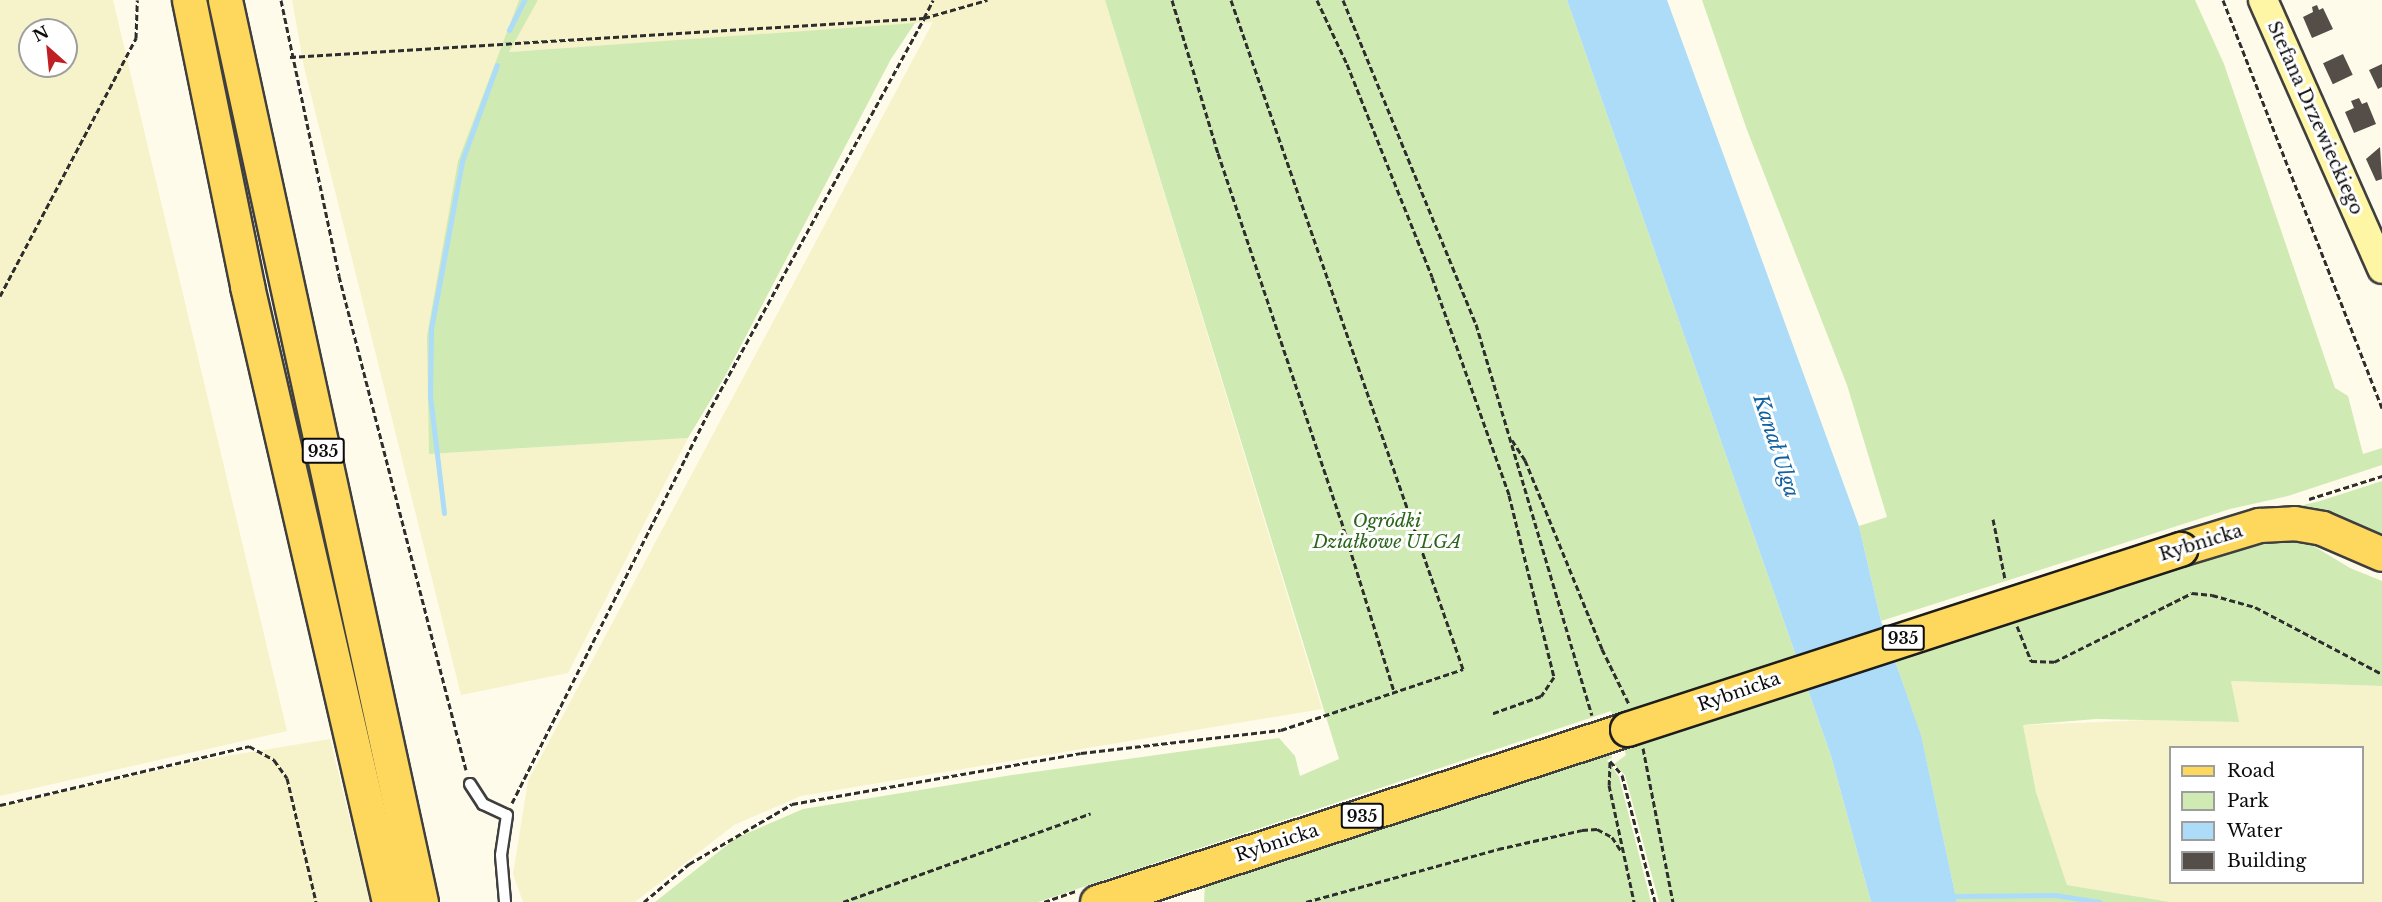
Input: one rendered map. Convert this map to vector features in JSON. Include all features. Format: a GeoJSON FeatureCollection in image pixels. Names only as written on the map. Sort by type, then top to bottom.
{"type":"FeatureCollection","features":[{"type":"Feature","properties":{"kind":"main road","name":"935"},"geometry":{"type":"LineString","coordinates":[[189,0],[247,286],[390,902]]}},
{"type":"Feature","properties":{"kind":"main road","name":"935"},"geometry":{"type":"LineString","coordinates":[[225,0],[420,902]]}},
{"type":"Feature","properties":{"kind":"main road","name":"Rybnicka"},"geometry":{"type":"LineString","coordinates":[[1097,902],[1632,726],[2259,525],[2294,523],[2322,528],[2382,554]]}},
{"type":"Feature","properties":{"kind":"street","name":"Stefana Drzewieckiego"},"geometry":{"type":"LineString","coordinates":[[2264,0],[2382,269]]}},
{"type":"Feature","properties":{"kind":"lane"},"geometry":{"type":"LineString","coordinates":[[470,784],[483,804],[507,815],[501,855],[505,902]]}},
{"type":"Feature","properties":{"kind":"path"},"geometry":{"type":"LineString","coordinates":[[0,296],[136,38],[137,0]]}},
{"type":"Feature","properties":{"kind":"path"},"geometry":{"type":"LineString","coordinates":[[281,0],[290,57],[339,276],[470,784]]}},
{"type":"Feature","properties":{"kind":"path"},"geometry":{"type":"LineString","coordinates":[[507,815],[526,771],[707,415],[933,0]]}},
{"type":"Feature","properties":{"kind":"path"},"geometry":{"type":"LineString","coordinates":[[290,57],[924,18],[987,0]]}},
{"type":"Feature","properties":{"kind":"path"},"geometry":{"type":"LineString","coordinates":[[1172,0],[1218,153],[1341,520],[1394,691]]}},
{"type":"Feature","properties":{"kind":"path"},"geometry":{"type":"LineString","coordinates":[[644,902],[689,864],[792,804],[1081,753],[1281,730],[1463,669],[1231,0]]}},
{"type":"Feature","properties":{"kind":"path"},"geometry":{"type":"LineString","coordinates":[[1317,0],[1347,64],[1432,277],[1509,495],[1554,677],[1541,696],[1491,714]]}},
{"type":"Feature","properties":{"kind":"path"},"geometry":{"type":"LineString","coordinates":[[1343,0],[1476,324],[1594,722]]}},
{"type":"Feature","properties":{"kind":"path"},"geometry":{"type":"LineString","coordinates":[[2223,0],[2382,408]]}},
{"type":"Feature","properties":{"kind":"path"},"geometry":{"type":"LineString","coordinates":[[1511,440],[1523,453],[1632,726],[1673,902]]}},
{"type":"Feature","properties":{"kind":"path"},"geometry":{"type":"LineString","coordinates":[[1993,519],[2008,591]]}},
{"type":"Feature","properties":{"kind":"path"},"geometry":{"type":"LineString","coordinates":[[2016,624],[2031,661],[2054,662],[2192,593],[2212,595],[2255,607],[2382,674]]}},
{"type":"Feature","properties":{"kind":"path"},"geometry":{"type":"LineString","coordinates":[[0,805],[249,746],[274,760],[287,778],[316,902]]}},
{"type":"Feature","properties":{"kind":"path"},"geometry":{"type":"LineString","coordinates":[[1634,902],[1609,785],[1610,761],[1622,775],[1655,902]]}},
{"type":"Feature","properties":{"kind":"path"},"geometry":{"type":"LineString","coordinates":[[843,902],[1091,813]]}},
{"type":"Feature","properties":{"kind":"path"},"geometry":{"type":"LineString","coordinates":[[1306,902],[1498,849],[1582,830],[1597,829],[1612,837],[1622,851]]}},
{"type":"Feature","properties":{"kind":"shaded area"},"geometry":{"type":"Polygon","coordinates":[[[0,0],[113,0],[287,731],[0,796],[0,0]]]}},
{"type":"Feature","properties":{"kind":"shaded area"},"geometry":{"type":"Polygon","coordinates":[[[292,0],[519,0],[458,161],[429,454],[688,438],[568,673],[461,695],[304,67],[292,0]]]}},
{"type":"Feature","properties":{"kind":"shaded area"},"geometry":{"type":"Polygon","coordinates":[[[538,0],[1105,0],[1322,709],[801,796],[734,825],[635,902],[523,902],[513,874],[528,781],[933,22],[508,52],[538,0]]]}},
{"type":"Feature","properties":{"kind":"shaded area"},"geometry":{"type":"Polygon","coordinates":[[[2231,681],[2382,686],[2382,902],[2170,902],[2067,885],[2036,792],[2023,725],[2147,720],[2238,722],[2231,681]]]}},
{"type":"Feature","properties":{"kind":"shaded area"},"geometry":{"type":"Polygon","coordinates":[[[330,739],[370,902],[0,902],[0,806],[208,759],[330,739]]]}},
{"type":"Feature","properties":{"kind":"green space"},"geometry":{"type":"Polygon","coordinates":[[[519,0],[538,0],[509,52],[915,23],[891,59],[724,378],[688,438],[429,454],[427,336],[458,161],[519,0]]]}},
{"type":"Feature","properties":{"kind":"green space","name":"Ogródki Działkowe ULGA"},"geometry":{"type":"Polygon","coordinates":[[[1105,0],[1567,0],[1831,756],[1871,902],[1659,902],[1625,775],[1614,764],[1626,755],[1611,711],[1038,902],[655,902],[736,838],[803,809],[1012,775],[1279,738],[1295,756],[1300,776],[1339,759],[1105,0]]]}},
{"type":"Feature","properties":{"kind":"green space"},"geometry":{"type":"Polygon","coordinates":[[[1702,0],[2195,0],[2224,64],[2335,388],[2348,396],[2363,454],[2382,448],[2382,465],[2288,496],[2230,509],[1881,621],[1859,526],[1887,517],[1847,385],[1747,130],[1702,0]]]}},
{"type":"Feature","properties":{"kind":"green space"},"geometry":{"type":"Polygon","coordinates":[[[2382,481],[2382,537],[2291,508],[2320,501],[2382,481]]]}},
{"type":"Feature","properties":{"kind":"green space"},"geometry":{"type":"Polygon","coordinates":[[[2280,539],[2307,542],[2350,568],[2382,581],[2382,686],[2231,681],[2239,722],[2096,719],[2023,725],[2036,792],[2067,885],[2170,902],[1957,902],[1921,736],[1895,661],[2252,542],[2280,539]]]}},
{"type":"Feature","properties":{"kind":"green space"},"geometry":{"type":"Polygon","coordinates":[[[1609,748],[1612,758],[1607,760],[1619,777],[1651,902],[1204,902],[1205,884],[1609,748]]]}},
{"type":"Feature","properties":{"kind":"water","name":"Kanał Ulga"},"geometry":{"type":"Polygon","coordinates":[[[1567,0],[1667,0],[1859,526],[1881,621],[1921,735],[1957,902],[1871,902],[1831,756],[1567,0]]]}},
{"type":"Feature","properties":{"kind":"building"},"geometry":{"type":"Polygon","coordinates":[[[2317,5],[2319,10],[2323,8],[2333,29],[2312,38],[2303,17],[2313,12],[2312,7],[2317,5]]]}},
{"type":"Feature","properties":{"kind":"building"},"geometry":{"type":"Polygon","coordinates":[[[2343,54],[2353,75],[2333,84],[2323,63],[2343,54]]]}},
{"type":"Feature","properties":{"kind":"building"},"geometry":{"type":"Polygon","coordinates":[[[2382,64],[2382,87],[2378,89],[2369,70],[2382,64]]]}},
{"type":"Feature","properties":{"kind":"building"},"geometry":{"type":"Polygon","coordinates":[[[2359,98],[2362,104],[2367,102],[2376,124],[2354,133],[2345,112],[2354,108],[2351,101],[2359,98]]]}},
{"type":"Feature","properties":{"kind":"building"},"geometry":{"type":"Polygon","coordinates":[[[2380,147],[2382,179],[2376,181],[2366,159],[2380,147]]]}},
{"type":"Feature","properties":{"kind":"waterway"},"geometry":{"type":"LineString","coordinates":[[509,30],[524,0]]}},
{"type":"Feature","properties":{"kind":"waterway"},"geometry":{"type":"LineString","coordinates":[[444,513],[430,395],[431,329],[462,161],[497,65]]}},
{"type":"Feature","properties":{"kind":"waterway"},"geometry":{"type":"LineString","coordinates":[[1956,896],[2055,895],[2099,902]]}}]}
